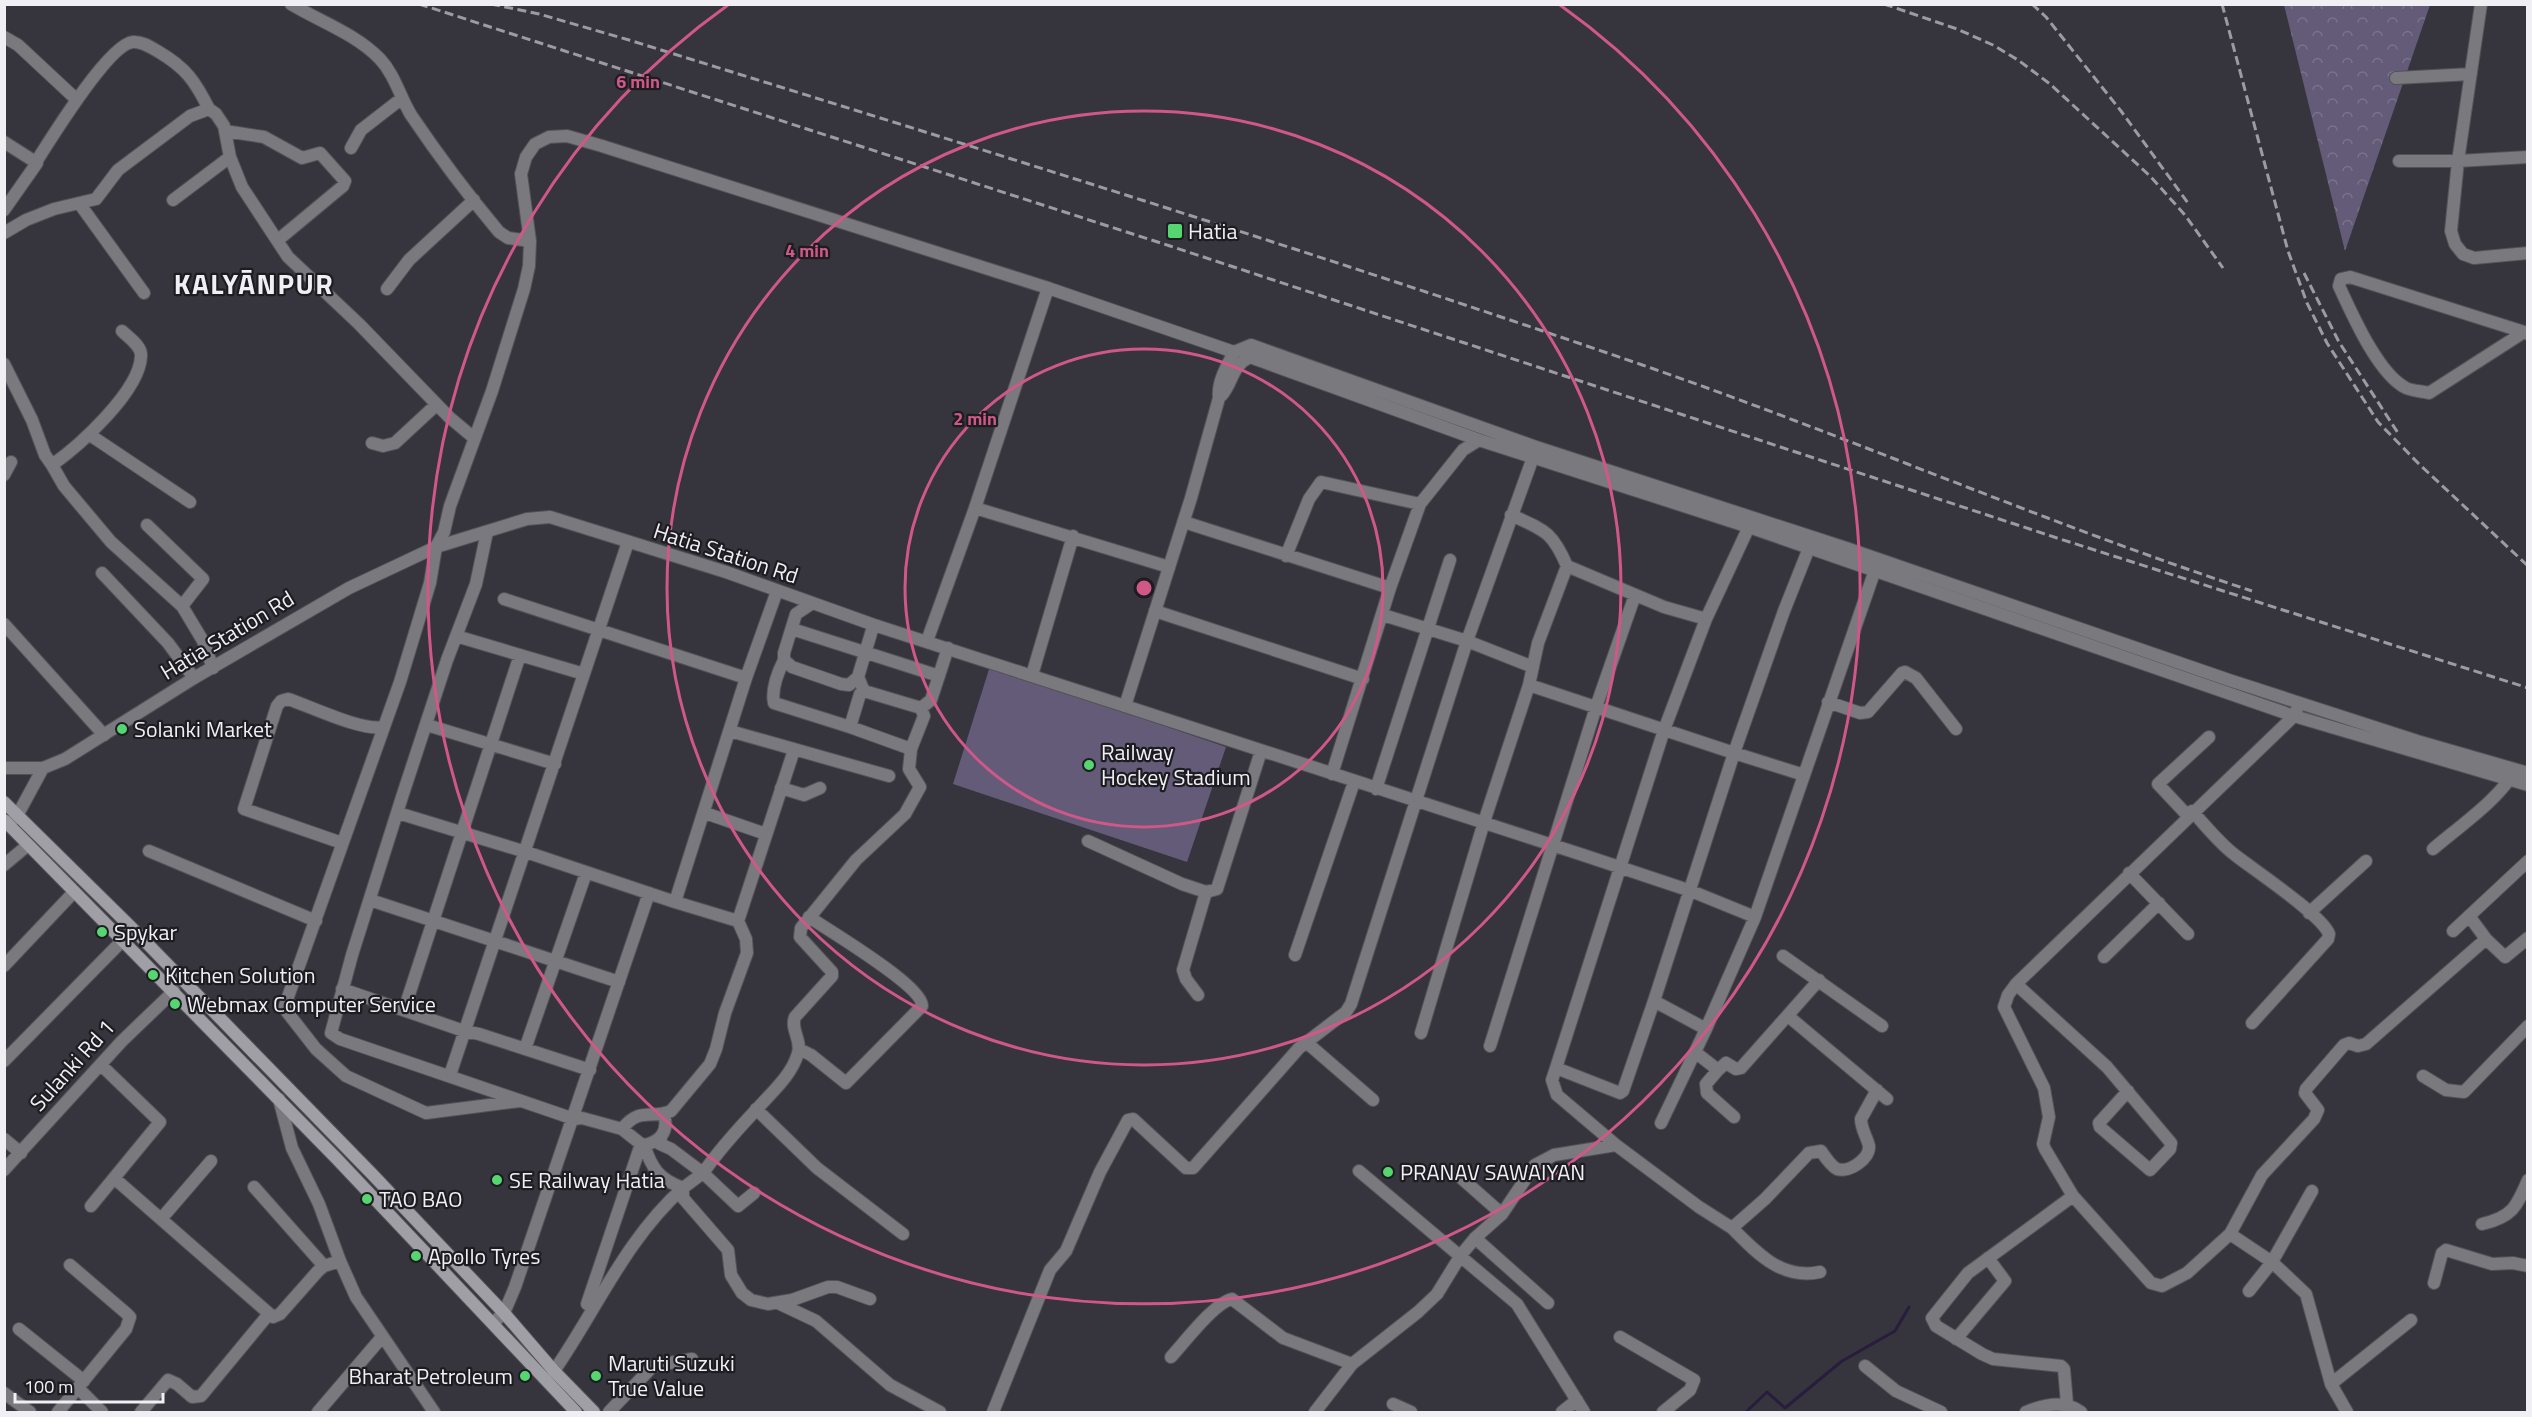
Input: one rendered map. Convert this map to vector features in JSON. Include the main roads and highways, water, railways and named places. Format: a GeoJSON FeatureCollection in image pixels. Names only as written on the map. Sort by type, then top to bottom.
{"type":"FeatureCollection","features":[{"type":"Feature","properties":{"kind":"main road"},"geometry":{"type":"LineString","coordinates":[[4,802],[10,820],[28,845],[279,1099],[494,1323],[576,1413]]}},
{"type":"Feature","properties":{"kind":"main road"},"geometry":{"type":"LineString","coordinates":[[10,820],[149,945],[504,1312],[554,1371],[594,1413]]}},
{"type":"Feature","properties":{"kind":"waterway"},"geometry":{"type":"LineString","coordinates":[[1746,1412],[1767,1392],[1785,1408],[1842,1361],[1895,1331],[1909,1307]]}},
{"type":"Feature","properties":{"kind":"railway"},"geometry":{"type":"LineString","coordinates":[[419,4],[1170,246],[2057,538],[2528,688]]}},
{"type":"Feature","properties":{"kind":"railway"},"geometry":{"type":"LineString","coordinates":[[491,4],[539,14],[629,40],[1375,275],[1701,386],[2094,535],[2252,591]]}},
{"type":"Feature","properties":{"kind":"railway"},"geometry":{"type":"LineString","coordinates":[[1884,4],[1957,29],[1993,45],[2050,84],[2150,176],[2185,215],[2223,268]]}},
{"type":"Feature","properties":{"kind":"railway"},"geometry":{"type":"LineString","coordinates":[[2032,4],[2046,17],[2121,111],[2188,203]]}},
{"type":"Feature","properties":{"kind":"railway"},"geometry":{"type":"LineString","coordinates":[[2222,4],[2288,251],[2307,303],[2327,343],[2378,422],[2419,464],[2528,566]]}},
{"type":"Feature","properties":{"kind":"railway"},"geometry":{"type":"LineString","coordinates":[[2304,273],[2339,342],[2398,433]]}},
{"type":"Feature","properties":{"kind":"place","name":"Hatia"},"geometry":{"type":"Point","coordinates":[1175,231]}},
{"type":"Feature","properties":{"kind":"place","name":"Solanki Market"},"geometry":{"type":"Point","coordinates":[122,729]}},
{"type":"Feature","properties":{"kind":"place","name":"Railway Hockey Stadium"},"geometry":{"type":"Point","coordinates":[1089,765]}},
{"type":"Feature","properties":{"kind":"place","name":"Spykar"},"geometry":{"type":"Point","coordinates":[102,932]}},
{"type":"Feature","properties":{"kind":"place","name":"Kitchen Solution"},"geometry":{"type":"Point","coordinates":[153,975]}},
{"type":"Feature","properties":{"kind":"place","name":"Webmax Computer Service"},"geometry":{"type":"Point","coordinates":[175,1004]}},
{"type":"Feature","properties":{"kind":"place","name":"PRANAV SAWAIYAN"},"geometry":{"type":"Point","coordinates":[1388,1172]}},
{"type":"Feature","properties":{"kind":"place","name":"SE Railway Hatia"},"geometry":{"type":"Point","coordinates":[497,1180]}},
{"type":"Feature","properties":{"kind":"place","name":"TAO BAO"},"geometry":{"type":"Point","coordinates":[367,1199]}},
{"type":"Feature","properties":{"kind":"place","name":"Apollo Tyres"},"geometry":{"type":"Point","coordinates":[416,1256]}},
{"type":"Feature","properties":{"kind":"place","name":"Bharat Petroleum"},"geometry":{"type":"Point","coordinates":[525,1376]}},
{"type":"Feature","properties":{"kind":"place","name":"Maruti Suzuki True Value"},"geometry":{"type":"Point","coordinates":[596,1376]}},
{"type":"Feature","properties":{"kind":"district","name":"KALYĀNPUR"},"geometry":{"type":"Point","coordinates":[254,283]}}]}
